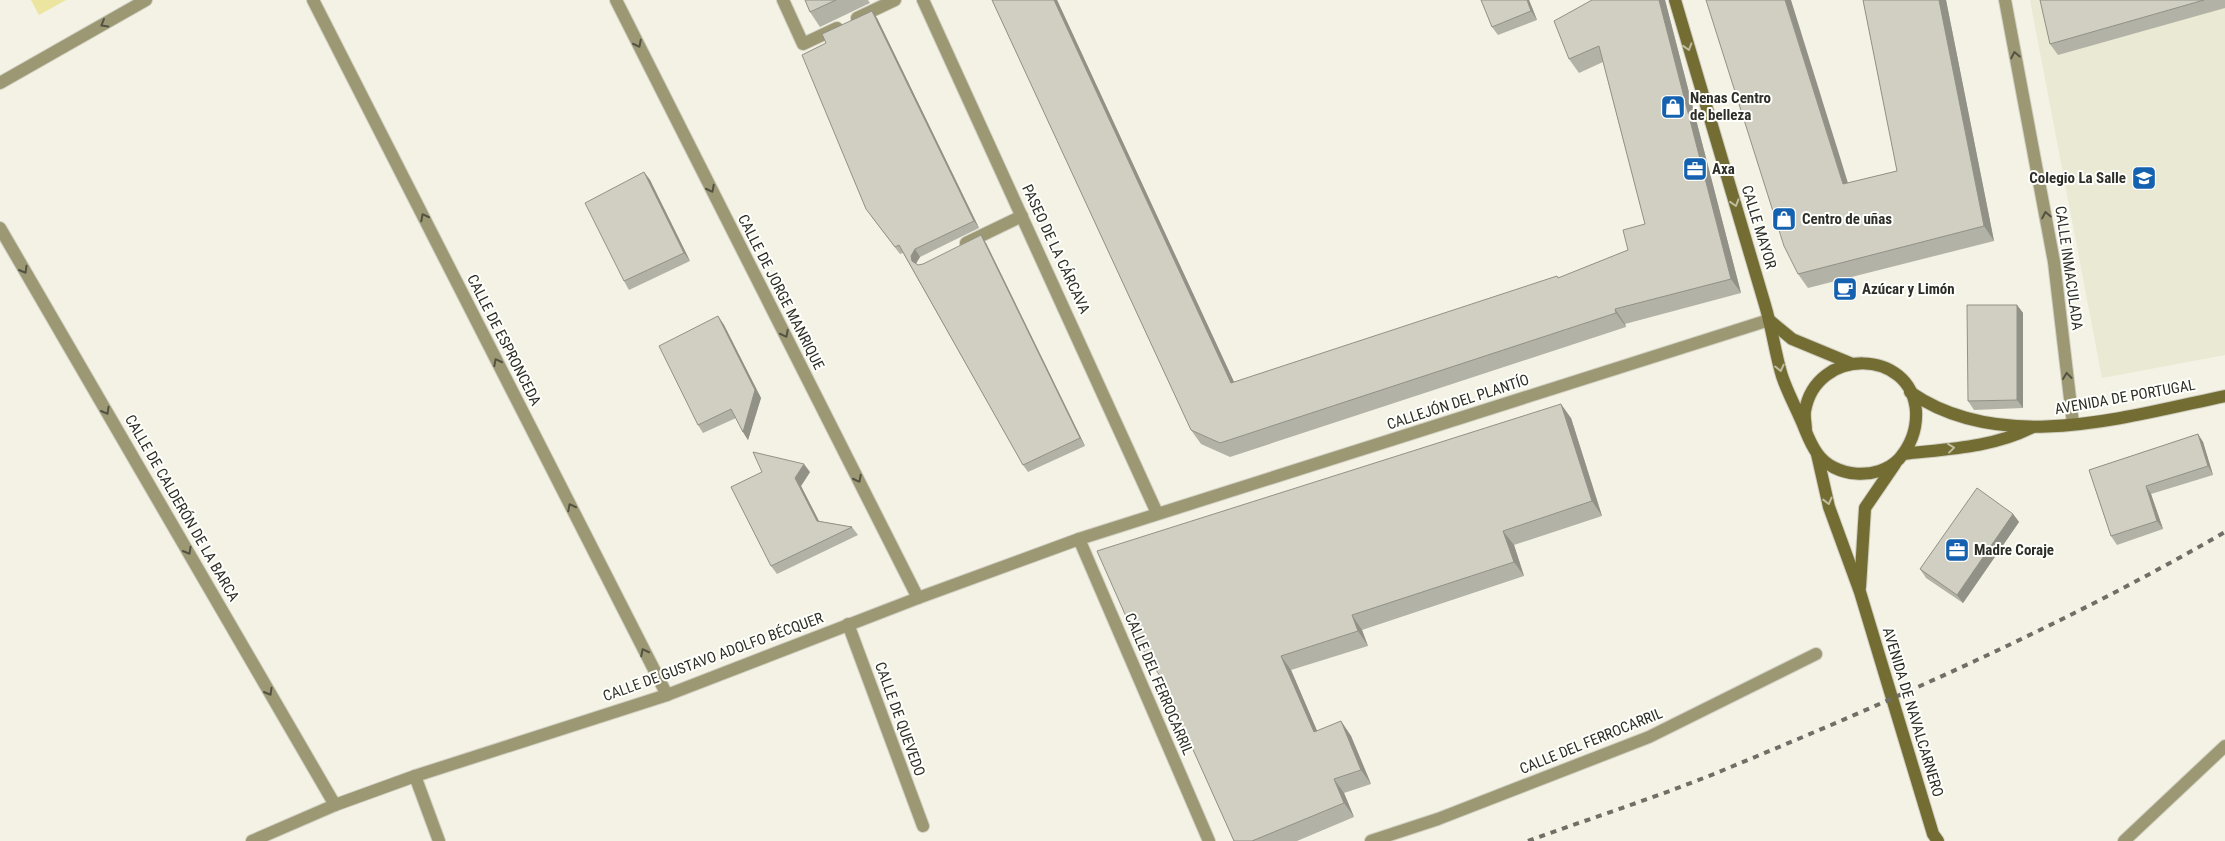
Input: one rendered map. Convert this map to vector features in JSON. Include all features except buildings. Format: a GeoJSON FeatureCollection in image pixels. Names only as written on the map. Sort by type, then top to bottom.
{"type":"FeatureCollection","features":[{"type":"Feature","properties":{"kind":"street"},"geometry":{"type":"LineString","coordinates":[[0,83],[146,0]]}},
{"type":"Feature","properties":{"kind":"street","name":"CALLE DE ESPRONCEDA"},"geometry":{"type":"LineString","coordinates":[[313,0],[666,695]]}},
{"type":"Feature","properties":{"kind":"street","name":"CALLE DE JORGE MANRIQUE"},"geometry":{"type":"LineString","coordinates":[[616,0],[918,598]]}},
{"type":"Feature","properties":{"kind":"street"},"geometry":{"type":"LineString","coordinates":[[783,0],[803,44],[896,0]]}},
{"type":"Feature","properties":{"kind":"street","name":"PASEO DE LA CÁRCAVA"},"geometry":{"type":"LineString","coordinates":[[923,0],[1157,513]]}},
{"type":"Feature","properties":{"kind":"street","name":"CALLE MAYOR"},"geometry":{"type":"LineString","coordinates":[[1674,0],[1769,320],[1782,376],[1806,431]]}},
{"type":"Feature","properties":{"kind":"street","name":"CALLE INMACULADA"},"geometry":{"type":"LineString","coordinates":[[2004,0],[2054,262],[2073,424]]}},
{"type":"Feature","properties":{"kind":"street"},"geometry":{"type":"LineString","coordinates":[[950,251],[1022,216]]}},
{"type":"Feature","properties":{"kind":"street","name":"CALLE DE CALDERÓN DE LA BARCA"},"geometry":{"type":"LineString","coordinates":[[0,228],[335,805]]}},
{"type":"Feature","properties":{"kind":"street"},"geometry":{"type":"LineString","coordinates":[[1769,320],[1792,339],[1850,363]]}},
{"type":"Feature","properties":{"kind":"street","name":"CALLEJÓN DEL PLANTÍO"},"geometry":{"type":"LineString","coordinates":[[1157,513],[1225,494],[1769,320]]}},
{"type":"Feature","properties":{"kind":"street"},"geometry":{"type":"LineString","coordinates":[[1870,362],[1889,370],[1904,382],[1910,392],[1916,410],[1914,435],[1865,508],[1860,592],[1829,507],[1817,454],[1806,431],[1805,411],[1813,388],[1827,373],[1850,363],[1870,362]]}},
{"type":"Feature","properties":{"kind":"street"},"geometry":{"type":"LineString","coordinates":[[1910,392],[1945,411],[1985,423],[2031,428]]}},
{"type":"Feature","properties":{"kind":"street","name":"AVENIDA DE PORTUGAL"},"geometry":{"type":"LineString","coordinates":[[2031,428],[2073,424],[2152,412],[2225,396]]}},
{"type":"Feature","properties":{"kind":"street"},"geometry":{"type":"LineString","coordinates":[[1817,454],[1832,466],[1856,474],[1876,472],[1900,458],[2010,439],[2031,428]]}},
{"type":"Feature","properties":{"kind":"street","name":"CALLE DE GUSTAVO ADOLFO BÉCQUER"},"geometry":{"type":"LineString","coordinates":[[252,841],[335,805],[415,776],[666,695],[918,598],[1157,513]]}},
{"type":"Feature","properties":{"kind":"street","name":"CALLE DEL FERROCARRIL"},"geometry":{"type":"LineString","coordinates":[[1080,539],[1209,841]]}},
{"type":"Feature","properties":{"kind":"street","name":"AVENIDA DE NAVALCARNERO"},"geometry":{"type":"LineString","coordinates":[[1860,592],[1934,834],[1938,841]]}},
{"type":"Feature","properties":{"kind":"street","name":"CALLE DE QUEVEDO"},"geometry":{"type":"LineString","coordinates":[[848,624],[923,826]]}},
{"type":"Feature","properties":{"kind":"street","name":"CALLE DEL FERROCARRIL"},"geometry":{"type":"LineString","coordinates":[[1371,841],[1438,819],[1649,737],[1816,654]]}},
{"type":"Feature","properties":{"kind":"street"},"geometry":{"type":"LineString","coordinates":[[2124,841],[2225,746]]}},
{"type":"Feature","properties":{"kind":"street"},"geometry":{"type":"LineString","coordinates":[[415,776],[439,841]]}},
{"type":"Feature","properties":{"kind":"shaded area"},"geometry":{"type":"Polygon","coordinates":[[[31,0],[66,0],[39,15],[31,0]]]}},
{"type":"Feature","properties":{"kind":"shaded area","name":"Colegio La Salle"},"geometry":{"type":"Polygon","coordinates":[[[2030,0],[2225,0],[2225,355],[2102,378],[2030,0]]]}},
{"type":"Feature","properties":{"kind":"railway"},"geometry":{"type":"LineString","coordinates":[[1528,841],[1702,779],[1917,688],[2104,598],[2225,532]]}},
{"type":"Feature","properties":{"kind":"place","name":"Nenas Centro de belleza"},"geometry":{"type":"Point","coordinates":[1673,107]}},
{"type":"Feature","properties":{"kind":"place","name":"Axa"},"geometry":{"type":"Point","coordinates":[1695,169]}},
{"type":"Feature","properties":{"kind":"place","name":"Colegio La Salle"},"geometry":{"type":"Point","coordinates":[2144,178]}},
{"type":"Feature","properties":{"kind":"place","name":"Centro de uñas"},"geometry":{"type":"Point","coordinates":[1784,219]}},
{"type":"Feature","properties":{"kind":"place","name":"Azúcar y Limón"},"geometry":{"type":"Point","coordinates":[1845,289]}},
{"type":"Feature","properties":{"kind":"place","name":"Madre Coraje"},"geometry":{"type":"Point","coordinates":[1957,550]}}]}
